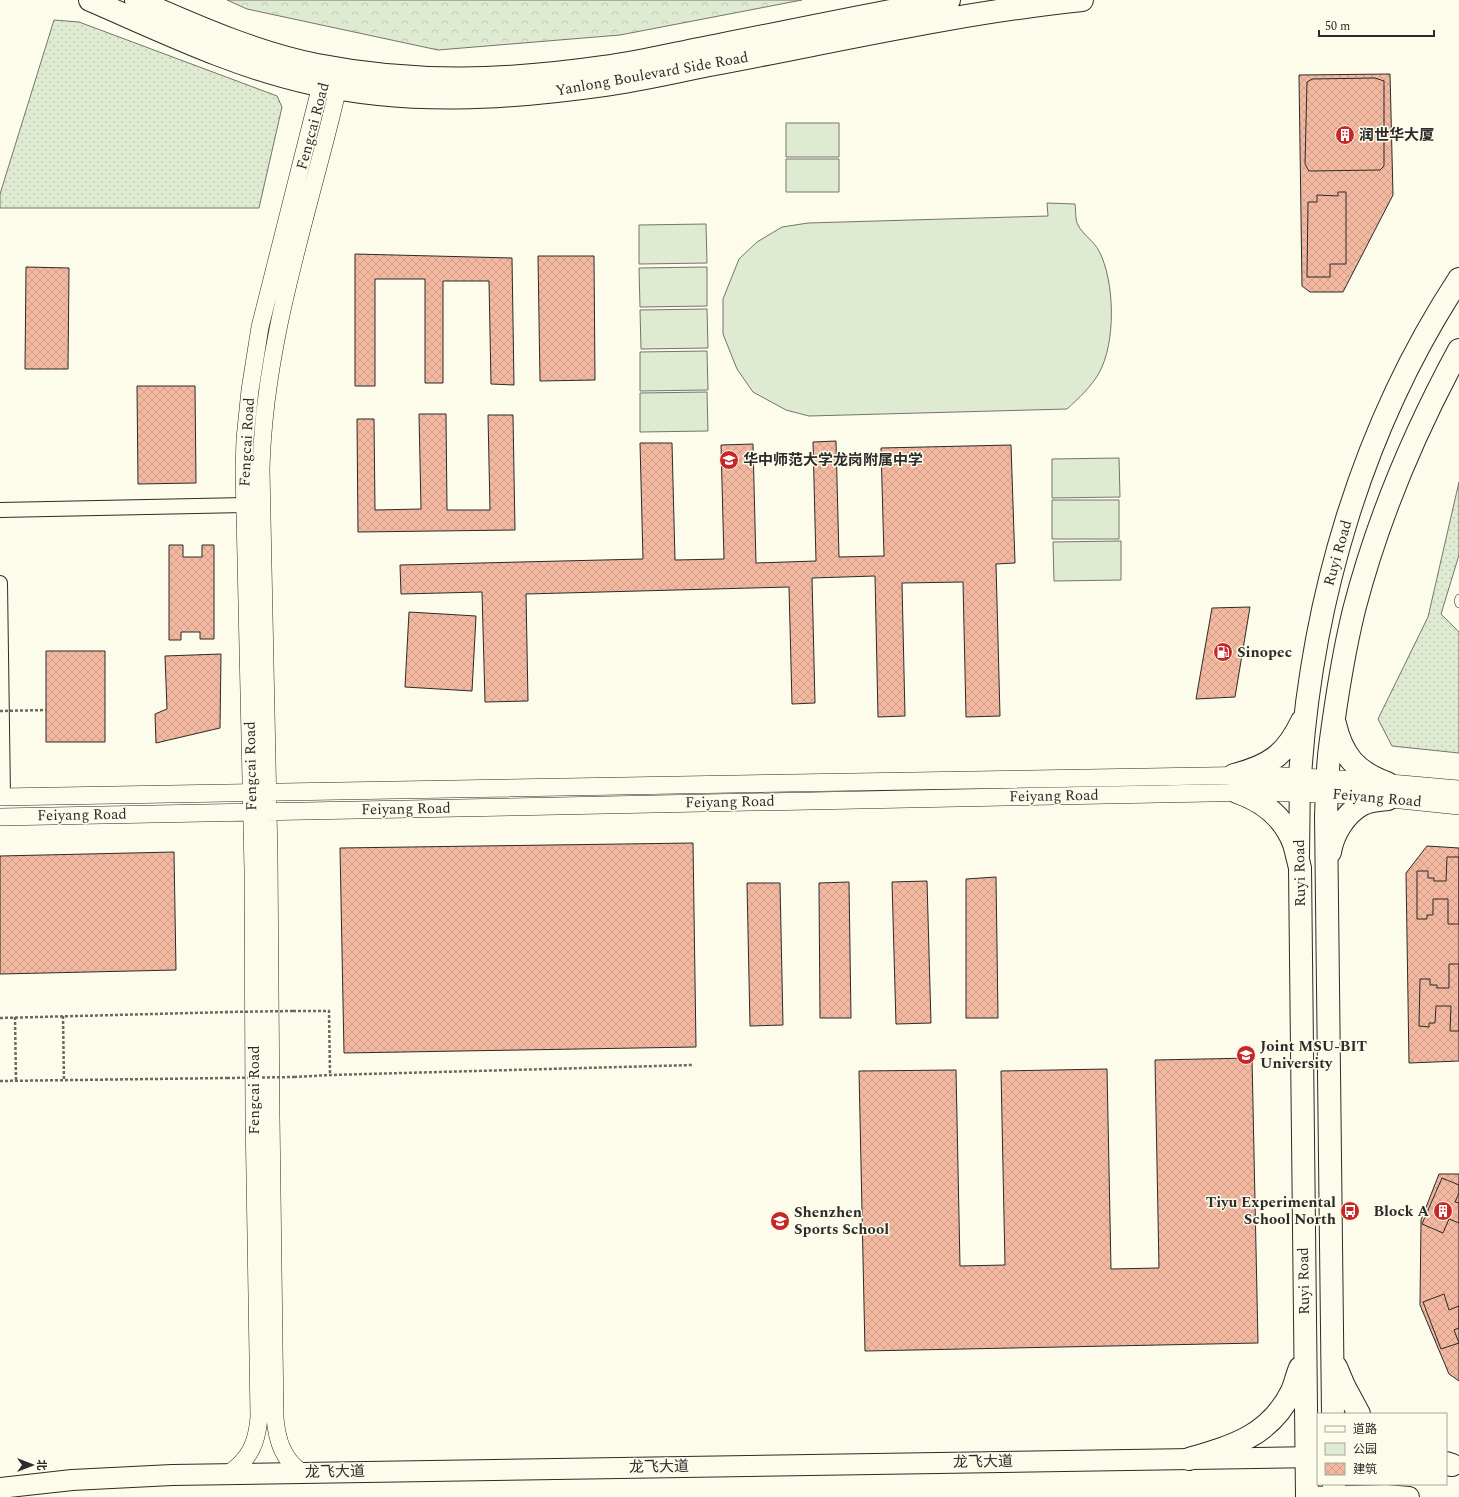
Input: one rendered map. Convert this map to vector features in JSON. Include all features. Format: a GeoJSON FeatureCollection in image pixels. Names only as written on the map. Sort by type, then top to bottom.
{"type":"FeatureCollection","features":[{"type":"Feature","properties":{"kind":"main road","name":"Yanlong Boulevard Side Road"},"geometry":{"type":"LineString","coordinates":[[90,0],[209,51],[268,72],[331,80],[392,95],[428,98],[503,97],[606,85],[953,18],[1082,0]]}},
{"type":"Feature","properties":{"kind":"main road","name":"Yanlong Boulevard Side Road"},"geometry":{"type":"LineString","coordinates":[[136,0],[215,35],[301,61],[331,80],[376,74],[430,78],[508,78],[546,75],[606,67],[949,0]]}},
{"type":"Feature","properties":{"kind":"main road","name":"Ruyi Road"},"geometry":{"type":"LineString","coordinates":[[1308,1497],[1312,1457],[1304,1355],[1300,868],[1300,785],[1306,713],[1316,646],[1327,591],[1354,497],[1376,440],[1409,366],[1438,312],[1459,279]]}},
{"type":"Feature","properties":{"kind":"main road","name":"Ruyi Road"},"geometry":{"type":"LineString","coordinates":[[1333,1413],[1327,786],[1334,719],[1344,654],[1366,570],[1412,444],[1459,350]]}},
{"type":"Feature","properties":{"kind":"main road"},"geometry":{"type":"LineString","coordinates":[[1300,868],[1294,844],[1286,828],[1277,816],[1236,784],[1278,756],[1288,746],[1306,713]]}},
{"type":"Feature","properties":{"kind":"main road"},"geometry":{"type":"LineString","coordinates":[[1327,866],[1331,845],[1338,828],[1360,805],[1388,791],[1352,762],[1338,738],[1334,719]]}},
{"type":"Feature","properties":{"kind":"main road"},"geometry":{"type":"LineString","coordinates":[[1189,1459],[1241,1442],[1266,1426],[1279,1412],[1292,1391],[1304,1355]]}},
{"type":"Feature","properties":{"kind":"main road"},"geometry":{"type":"LineString","coordinates":[[1332,1356],[1344,1386],[1358,1413]]}},
{"type":"Feature","properties":{"kind":"main road","name":"龙飞大道"},"geometry":{"type":"LineString","coordinates":[[0,1488],[72,1480],[172,1475],[1312,1457]]}},
{"type":"Feature","properties":{"kind":"main road"},"geometry":{"type":"LineString","coordinates":[[1334,1485],[1334,1497]]}},
{"type":"Feature","properties":{"kind":"main road"},"geometry":{"type":"LineString","coordinates":[[1308,1497],[1386,1495],[1409,1497]]}},
{"type":"Feature","properties":{"kind":"street","name":"Fengcai Road"},"geometry":{"type":"LineString","coordinates":[[228,1474],[244,1461],[252,1450],[256,1441],[259,1417],[252,813],[245,505],[245,438],[254,361],[260,327],[331,80]]}},
{"type":"Feature","properties":{"kind":"street","name":"Fengcai Road"},"geometry":{"type":"LineString","coordinates":[[303,1473],[290,1463],[284,1454],[276,1431],[275,1418],[269,812],[261,469],[264,419],[277,328],[331,80]]}},
{"type":"Feature","properties":{"kind":"street"},"geometry":{"type":"LineString","coordinates":[[0,510],[245,505]]}},
{"type":"Feature","properties":{"kind":"street"},"geometry":{"type":"LineString","coordinates":[[0,583],[2,797]]}},
{"type":"Feature","properties":{"kind":"street","name":"Feiyang Road"},"geometry":{"type":"LineString","coordinates":[[0,817],[252,813],[615,804],[1236,784]]}},
{"type":"Feature","properties":{"kind":"street","name":"Feiyang Road"},"geometry":{"type":"LineString","coordinates":[[2,797],[251,794],[624,785],[1236,784],[1327,786],[1353,795],[1388,791],[1459,790]]}},
{"type":"Feature","properties":{"kind":"street","name":"Feiyang Road"},"geometry":{"type":"LineString","coordinates":[[1388,791],[1459,806]]}},
{"type":"Feature","properties":{"kind":"lane"},"geometry":{"type":"LineString","coordinates":[[1459,598],[1459,604]]}},
{"type":"Feature","properties":{"kind":"path"},"geometry":{"type":"LineString","coordinates":[[0,711],[46,710]]}},
{"type":"Feature","properties":{"kind":"path"},"geometry":{"type":"LineString","coordinates":[[0,1018],[329,1011],[330,1074]]}},
{"type":"Feature","properties":{"kind":"path"},"geometry":{"type":"LineString","coordinates":[[225,1012],[230,1012]]}},
{"type":"Feature","properties":{"kind":"path"},"geometry":{"type":"LineString","coordinates":[[63,1016],[64,1081]]}},
{"type":"Feature","properties":{"kind":"path"},"geometry":{"type":"LineString","coordinates":[[15,1017],[16,1081]]}},
{"type":"Feature","properties":{"kind":"path"},"geometry":{"type":"LineString","coordinates":[[0,1082],[294,1077],[330,1074],[693,1065]]}},
{"type":"Feature","properties":{"kind":"green space"},"geometry":{"type":"Polygon","coordinates":[[[227,0],[802,0],[620,35],[438,50],[247,9],[227,0]]]}},
{"type":"Feature","properties":{"kind":"green space"},"geometry":{"type":"Polygon","coordinates":[[[54,20],[79,22],[277,96],[282,107],[259,208],[0,208],[0,194],[54,20]]]}},
{"type":"Feature","properties":{"kind":"green space"},"geometry":{"type":"Polygon","coordinates":[[[786,123],[839,123],[839,157],[786,157],[786,123]]]}},
{"type":"Feature","properties":{"kind":"green space"},"geometry":{"type":"Polygon","coordinates":[[[786,159],[839,159],[839,192],[786,192],[786,159]]]}},
{"type":"Feature","properties":{"kind":"green space"},"geometry":{"type":"Polygon","coordinates":[[[1047,203],[1075,204],[1077,223],[1099,251],[1108,278],[1111,295],[1111,329],[1105,360],[1092,383],[1067,409],[809,416],[786,410],[753,392],[737,369],[723,334],[723,299],[739,259],[757,242],[782,227],[808,223],[1048,216],[1047,203]]]}},
{"type":"Feature","properties":{"kind":"green space"},"geometry":{"type":"Polygon","coordinates":[[[706,224],[707,263],[639,264],[639,225],[706,224]]]}},
{"type":"Feature","properties":{"kind":"green space"},"geometry":{"type":"Polygon","coordinates":[[[707,267],[707,306],[640,307],[639,268],[707,267]]]}},
{"type":"Feature","properties":{"kind":"green space"},"geometry":{"type":"Polygon","coordinates":[[[707,309],[708,348],[641,349],[640,310],[707,309]]]}},
{"type":"Feature","properties":{"kind":"green space"},"geometry":{"type":"Polygon","coordinates":[[[707,351],[708,390],[640,391],[640,352],[707,351]]]}},
{"type":"Feature","properties":{"kind":"green space"},"geometry":{"type":"Polygon","coordinates":[[[707,392],[708,431],[640,432],[640,393],[707,392]]]}},
{"type":"Feature","properties":{"kind":"green space"},"geometry":{"type":"Polygon","coordinates":[[[1119,458],[1120,497],[1052,498],[1052,459],[1119,458]]]}},
{"type":"Feature","properties":{"kind":"green space"},"geometry":{"type":"Polygon","coordinates":[[[1459,482],[1459,555],[1441,614],[1459,632],[1459,753],[1392,746],[1378,719],[1428,617],[1459,482]]]}},
{"type":"Feature","properties":{"kind":"green space"},"geometry":{"type":"Polygon","coordinates":[[[1052,500],[1119,500],[1119,539],[1052,539],[1052,500]]]}},
{"type":"Feature","properties":{"kind":"green space"},"geometry":{"type":"Polygon","coordinates":[[[1121,541],[1121,580],[1054,581],[1053,542],[1121,541]]]}},
{"type":"Feature","properties":{"kind":"building","name":"润世华大厦"},"geometry":{"type":"Polygon","coordinates":[[[1390,74],[1393,195],[1343,292],[1310,292],[1302,286],[1299,75],[1390,74]]]}},
{"type":"Feature","properties":{"kind":"building"},"geometry":{"type":"Polygon","coordinates":[[[1375,78],[1384,81],[1384,166],[1380,170],[1309,171],[1305,164],[1307,82],[1312,79],[1375,78]]]}},
{"type":"Feature","properties":{"kind":"building"},"geometry":{"type":"Polygon","coordinates":[[[1338,192],[1346,192],[1346,264],[1330,264],[1330,277],[1307,277],[1308,202],[1317,202],[1317,195],[1338,196],[1338,192]]]}},
{"type":"Feature","properties":{"kind":"building"},"geometry":{"type":"Polygon","coordinates":[[[355,254],[512,258],[514,385],[491,384],[489,281],[443,281],[443,383],[425,383],[425,279],[375,279],[375,386],[355,386],[355,254]]]}},
{"type":"Feature","properties":{"kind":"building"},"geometry":{"type":"Polygon","coordinates":[[[538,256],[594,256],[595,380],[540,381],[538,256]]]}},
{"type":"Feature","properties":{"kind":"building"},"geometry":{"type":"Polygon","coordinates":[[[26,267],[69,268],[68,369],[25,369],[26,267]]]}},
{"type":"Feature","properties":{"kind":"building"},"geometry":{"type":"Polygon","coordinates":[[[137,386],[195,386],[196,483],[138,484],[137,386]]]}},
{"type":"Feature","properties":{"kind":"building"},"geometry":{"type":"Polygon","coordinates":[[[419,414],[446,414],[447,510],[490,510],[488,415],[513,415],[515,530],[358,532],[357,419],[374,419],[375,510],[421,509],[419,414]]]}},
{"type":"Feature","properties":{"kind":"building"},"geometry":{"type":"Polygon","coordinates":[[[836,441],[839,557],[884,556],[881,448],[1011,445],[1015,563],[996,564],[1000,716],[966,717],[963,582],[902,583],[905,716],[878,717],[875,576],[812,578],[815,703],[792,704],[789,587],[526,594],[528,701],[485,702],[482,592],[401,594],[400,565],[643,559],[640,443],[672,443],[675,560],[724,559],[721,445],[753,444],[756,563],[816,561],[813,442],[836,441]]]}},
{"type":"Feature","properties":{"kind":"building"},"geometry":{"type":"Polygon","coordinates":[[[169,545],[183,545],[183,557],[202,557],[202,545],[214,545],[214,639],[200,639],[200,632],[181,632],[181,640],[169,640],[169,545]]]}},
{"type":"Feature","properties":{"kind":"building","name":"Sinopec"},"geometry":{"type":"Polygon","coordinates":[[[1250,607],[1235,697],[1196,699],[1212,608],[1250,607]]]}},
{"type":"Feature","properties":{"kind":"building"},"geometry":{"type":"Polygon","coordinates":[[[409,612],[476,616],[472,691],[405,687],[409,612]]]}},
{"type":"Feature","properties":{"kind":"building"},"geometry":{"type":"Polygon","coordinates":[[[46,651],[105,651],[105,742],[46,742],[46,651]]]}},
{"type":"Feature","properties":{"kind":"building"},"geometry":{"type":"Polygon","coordinates":[[[221,654],[220,728],[156,743],[155,714],[167,709],[165,656],[221,654]]]}},
{"type":"Feature","properties":{"kind":"building"},"geometry":{"type":"Polygon","coordinates":[[[693,843],[696,1047],[344,1053],[340,848],[693,843]]]}},
{"type":"Feature","properties":{"kind":"building"},"geometry":{"type":"Polygon","coordinates":[[[1427,846],[1459,848],[1459,1061],[1409,1063],[1406,873],[1427,846]]]}},
{"type":"Feature","properties":{"kind":"building"},"geometry":{"type":"Polygon","coordinates":[[[174,852],[176,970],[0,974],[0,856],[174,852]]]}},
{"type":"Feature","properties":{"kind":"building"},"geometry":{"type":"Polygon","coordinates":[[[1447,857],[1459,857],[1459,924],[1448,924],[1448,899],[1433,899],[1433,915],[1427,915],[1427,919],[1417,919],[1417,871],[1428,871],[1428,878],[1434,878],[1434,881],[1446,881],[1447,857]]]}},
{"type":"Feature","properties":{"kind":"building"},"geometry":{"type":"Polygon","coordinates":[[[996,877],[998,1018],[966,1018],[966,879],[996,877]]]}},
{"type":"Feature","properties":{"kind":"building"},"geometry":{"type":"Polygon","coordinates":[[[927,881],[931,1023],[896,1024],[892,882],[927,881]]]}},
{"type":"Feature","properties":{"kind":"building"},"geometry":{"type":"Polygon","coordinates":[[[849,882],[851,1018],[820,1018],[819,883],[849,882]]]}},
{"type":"Feature","properties":{"kind":"building"},"geometry":{"type":"Polygon","coordinates":[[[747,883],[780,883],[783,1025],[750,1026],[747,883]]]}},
{"type":"Feature","properties":{"kind":"building"},"geometry":{"type":"Polygon","coordinates":[[[1449,964],[1459,964],[1459,1031],[1450,1031],[1451,1006],[1436,1006],[1435,1023],[1429,1023],[1429,1027],[1419,1026],[1420,979],[1430,979],[1430,985],[1437,985],[1437,988],[1449,988],[1449,964]]]}},
{"type":"Feature","properties":{"kind":"building"},"geometry":{"type":"Polygon","coordinates":[[[1252,1058],[1258,1343],[865,1351],[859,1071],[956,1070],[960,1266],[1005,1265],[1001,1071],[1107,1069],[1111,1269],[1159,1268],[1155,1060],[1252,1058]]]}},
{"type":"Feature","properties":{"kind":"building"},"geometry":{"type":"Polygon","coordinates":[[[1439,1174],[1459,1174],[1459,1381],[1449,1374],[1420,1305],[1421,1220],[1439,1174]]]}},
{"type":"Feature","properties":{"kind":"building","name":"Block A"},"geometry":{"type":"Polygon","coordinates":[[[1442,1178],[1459,1185],[1459,1193],[1455,1202],[1459,1203],[1459,1223],[1449,1219],[1443,1233],[1422,1224],[1442,1178]]]}},
{"type":"Feature","properties":{"kind":"building"},"geometry":{"type":"Polygon","coordinates":[[[1444,1294],[1449,1310],[1459,1306],[1459,1328],[1454,1330],[1459,1343],[1441,1349],[1423,1302],[1444,1294]]]}},
{"type":"Feature","properties":{"kind":"place","name":"润世华大厦"},"geometry":{"type":"Point","coordinates":[1345,135]}},
{"type":"Feature","properties":{"kind":"place","name":"华中师范大学龙岗附属中学"},"geometry":{"type":"Point","coordinates":[729,460]}},
{"type":"Feature","properties":{"kind":"place","name":"Sinopec"},"geometry":{"type":"Point","coordinates":[1223,652]}},
{"type":"Feature","properties":{"kind":"place","name":"Joint MSU-BIT University"},"geometry":{"type":"Point","coordinates":[1246,1055]}},
{"type":"Feature","properties":{"kind":"place","name":"Tiyu Experimental School North"},"geometry":{"type":"Point","coordinates":[1350,1211]}},
{"type":"Feature","properties":{"kind":"place","name":"Block A"},"geometry":{"type":"Point","coordinates":[1443,1211]}},
{"type":"Feature","properties":{"kind":"place","name":"Shenzhen Sports School"},"geometry":{"type":"Point","coordinates":[780,1221]}}]}
